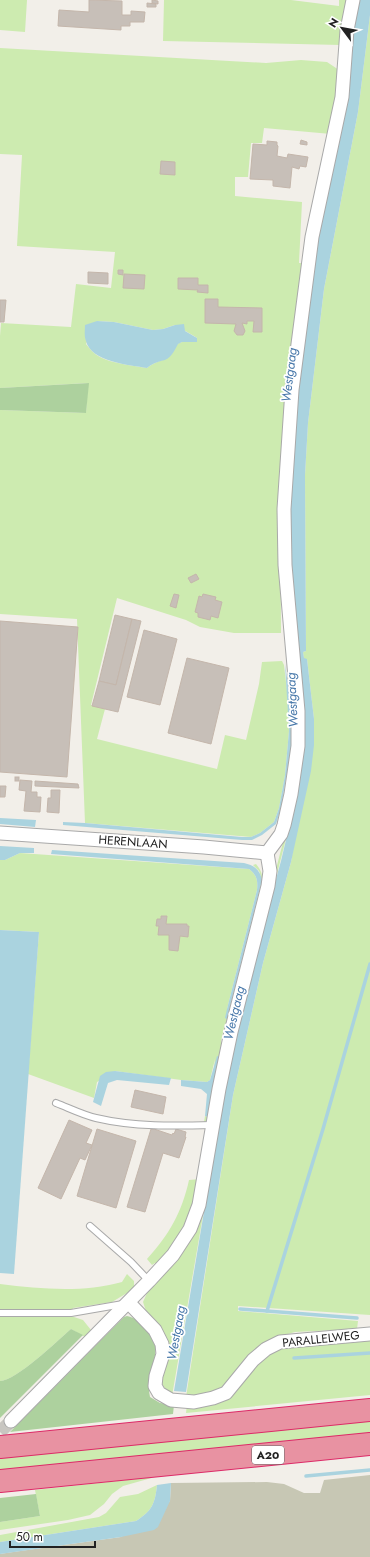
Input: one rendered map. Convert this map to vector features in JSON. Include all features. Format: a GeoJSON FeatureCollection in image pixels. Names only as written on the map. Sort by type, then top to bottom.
{"type":"FeatureCollection","features":[{"type":"Feature","properties":{"kind":"highway"},"geometry":{"type":"LineString","coordinates":[[0,1447],[370,1410]]}},
{"type":"Feature","properties":{"kind":"highway","name":"A20"},"geometry":{"type":"LineString","coordinates":[[0,1481],[370,1444]]}},
{"type":"Feature","properties":{"kind":"street"},"geometry":{"type":"LineString","coordinates":[[11,1421],[129,1303],[173,1254],[190,1229],[199,1205],[231,1032],[268,886],[270,871],[267,853],[281,834],[292,794],[298,746],[298,711],[285,565],[284,509],[292,390],[312,237],[342,97],[347,30],[353,0]]}},
{"type":"Feature","properties":{"kind":"street","name":"HERENLAAN"},"geometry":{"type":"LineString","coordinates":[[0,833],[204,847],[267,853]]}},
{"type":"Feature","properties":{"kind":"street","name":"PARALLELWEG"},"geometry":{"type":"LineString","coordinates":[[129,1303],[155,1330],[162,1344],[162,1354],[155,1386],[159,1393],[171,1400],[194,1402],[213,1398],[226,1393],[253,1360],[266,1349],[280,1342],[370,1334]]}},
{"type":"Feature","properties":{"kind":"lane"},"geometry":{"type":"LineString","coordinates":[[56,1103],[95,1118],[131,1124],[172,1126],[213,1125]]}},
{"type":"Feature","properties":{"kind":"lane"},"geometry":{"type":"LineString","coordinates":[[90,1226],[131,1262],[149,1281]]}},
{"type":"Feature","properties":{"kind":"lane"},"geometry":{"type":"LineString","coordinates":[[0,1312],[70,1312],[129,1303]]}},
{"type":"Feature","properties":{"kind":"shaded area"},"geometry":{"type":"Polygon","coordinates":[[[370,1475],[370,1557],[0,1557],[0,1554],[6,1553],[121,1537],[170,1501],[171,1483],[267,1482],[284,1484],[304,1493],[320,1493],[324,1480],[370,1475]]]}},
{"type":"Feature","properties":{"kind":"green space"},"geometry":{"type":"Polygon","coordinates":[[[0,0],[27,0],[25,32],[0,30],[0,0]]]}},
{"type":"Feature","properties":{"kind":"green space"},"geometry":{"type":"Polygon","coordinates":[[[164,0],[291,0],[339,6],[339,0],[347,0],[341,45],[163,41],[164,0]]]}},
{"type":"Feature","properties":{"kind":"green space"},"geometry":{"type":"Polygon","coordinates":[[[370,15],[370,1315],[238,1306],[238,1311],[358,1321],[357,1329],[295,1332],[281,1336],[225,1385],[212,1392],[186,1397],[233,1095],[263,963],[291,862],[314,719],[307,659],[304,659],[303,652],[306,651],[305,475],[308,423],[324,289],[358,112],[370,15]]]}},
{"type":"Feature","properties":{"kind":"green space"},"geometry":{"type":"Polygon","coordinates":[[[0,48],[266,63],[301,60],[327,62],[339,70],[331,134],[264,128],[262,143],[251,143],[248,177],[235,177],[235,196],[302,202],[299,263],[305,263],[284,408],[281,454],[281,633],[234,633],[200,627],[186,620],[117,598],[91,705],[105,709],[97,739],[217,769],[225,735],[246,740],[259,684],[262,662],[282,661],[284,665],[287,691],[289,731],[285,775],[279,808],[274,822],[260,833],[251,837],[85,823],[77,619],[0,614],[0,410],[86,413],[88,383],[0,388],[1,323],[71,327],[76,284],[111,288],[115,252],[17,246],[22,155],[0,154],[0,48]],[[97,321],[86,344],[98,356],[116,363],[147,368],[152,364],[168,358],[174,351],[177,344],[182,342],[197,342],[197,338],[175,325],[163,329],[153,330],[114,322],[97,321]]]}},
{"type":"Feature","properties":{"kind":"green space"},"geometry":{"type":"Polygon","coordinates":[[[89,383],[86,413],[0,410],[0,388],[89,383]]]}},
{"type":"Feature","properties":{"kind":"green space"},"geometry":{"type":"Polygon","coordinates":[[[287,827],[288,831],[267,913],[219,1122],[172,1396],[166,1390],[161,1380],[167,1351],[147,1314],[143,1302],[147,1293],[176,1260],[190,1241],[270,892],[287,827]]]}},
{"type":"Feature","properties":{"kind":"green space"},"geometry":{"type":"Polygon","coordinates":[[[20,853],[249,869],[256,878],[257,890],[227,1009],[228,1018],[262,880],[262,889],[229,1022],[225,1024],[221,1041],[223,1058],[211,1118],[204,1122],[205,1116],[208,1117],[215,1059],[210,1080],[207,1082],[115,1071],[97,1082],[94,1098],[28,1074],[39,932],[0,930],[0,860],[5,860],[20,853]]]}},
{"type":"Feature","properties":{"kind":"green space"},"geometry":{"type":"Polygon","coordinates":[[[256,864],[260,870],[262,880],[259,871],[253,865],[256,864]]]}},
{"type":"Feature","properties":{"kind":"green space"},"geometry":{"type":"Polygon","coordinates":[[[201,1179],[193,1204],[179,1235],[157,1265],[155,1263],[152,1265],[147,1259],[162,1241],[174,1222],[183,1202],[189,1180],[201,1179]]]}},
{"type":"Feature","properties":{"kind":"green space"},"geometry":{"type":"Polygon","coordinates":[[[127,1274],[134,1281],[134,1288],[132,1290],[112,1302],[73,1308],[71,1316],[83,1320],[91,1330],[85,1337],[71,1329],[26,1368],[16,1375],[0,1381],[0,1284],[61,1289],[92,1288],[122,1282],[127,1274]]]}},
{"type":"Feature","properties":{"kind":"green space"},"geometry":{"type":"Polygon","coordinates":[[[127,1316],[139,1321],[152,1335],[155,1343],[155,1351],[149,1388],[150,1397],[160,1403],[174,1405],[173,1414],[10,1432],[124,1317],[127,1316]]]}},
{"type":"Feature","properties":{"kind":"green space"},"geometry":{"type":"Polygon","coordinates":[[[71,1329],[83,1335],[0,1418],[0,1381],[16,1375],[26,1368],[71,1329]]]}},
{"type":"Feature","properties":{"kind":"green space"},"geometry":{"type":"Polygon","coordinates":[[[370,1339],[370,1395],[186,1413],[187,1404],[218,1402],[255,1365],[271,1352],[280,1347],[370,1339]]]}},
{"type":"Feature","properties":{"kind":"green space"},"geometry":{"type":"Polygon","coordinates":[[[370,1415],[370,1435],[0,1472],[0,1452],[370,1415]]]}},
{"type":"Feature","properties":{"kind":"green space"},"geometry":{"type":"Polygon","coordinates":[[[155,1477],[123,1486],[112,1494],[104,1504],[90,1515],[68,1520],[0,1530],[0,1522],[40,1516],[35,1490],[155,1477]]]}},
{"type":"Feature","properties":{"kind":"green space"},"geometry":{"type":"Polygon","coordinates":[[[157,1485],[152,1506],[146,1514],[136,1521],[0,1542],[0,1535],[99,1517],[106,1513],[120,1497],[138,1494],[157,1485]]]}},
{"type":"Feature","properties":{"kind":"green space"},"geometry":{"type":"Polygon","coordinates":[[[36,1494],[40,1516],[0,1522],[0,1498],[36,1494]]]}},
{"type":"Feature","properties":{"kind":"water"},"geometry":{"type":"Polygon","coordinates":[[[358,0],[370,0],[370,15],[358,112],[324,289],[308,423],[305,475],[306,651],[303,652],[304,658],[307,659],[314,719],[314,745],[311,771],[291,862],[263,963],[233,1095],[186,1392],[174,1391],[229,1067],[254,959],[281,861],[295,802],[293,581],[290,534],[293,425],[306,304],[352,47],[358,0]]]}},
{"type":"Feature","properties":{"kind":"water"},"geometry":{"type":"Polygon","coordinates":[[[97,321],[114,322],[153,330],[184,324],[185,331],[197,338],[197,342],[182,342],[178,344],[167,359],[157,362],[147,368],[122,364],[103,358],[95,354],[89,348],[85,337],[85,325],[97,321]]]}},
{"type":"Feature","properties":{"kind":"water"},"geometry":{"type":"Polygon","coordinates":[[[285,664],[289,691],[291,749],[281,808],[276,824],[262,835],[252,840],[242,840],[63,825],[63,822],[85,823],[242,837],[251,837],[260,833],[274,822],[279,808],[285,775],[289,731],[285,664]]]}},
{"type":"Feature","properties":{"kind":"water"},"geometry":{"type":"Polygon","coordinates":[[[0,818],[36,820],[35,827],[0,824],[0,818]]]}},
{"type":"Feature","properties":{"kind":"water"},"geometry":{"type":"Polygon","coordinates":[[[0,846],[34,848],[34,853],[20,853],[5,860],[0,860],[0,846]]]}},
{"type":"Feature","properties":{"kind":"water"},"geometry":{"type":"Polygon","coordinates":[[[52,850],[244,863],[256,868],[260,873],[262,880],[227,1019],[225,1018],[227,1009],[257,890],[256,878],[252,871],[249,869],[51,854],[52,850]]]}},
{"type":"Feature","properties":{"kind":"water"},"geometry":{"type":"Polygon","coordinates":[[[0,930],[39,932],[14,1274],[0,1273],[0,930]]]}},
{"type":"Feature","properties":{"kind":"water"},"geometry":{"type":"Polygon","coordinates":[[[217,1056],[219,1057],[208,1117],[205,1116],[207,1094],[201,1089],[181,1086],[181,1080],[207,1082],[210,1080],[217,1056]]]}},
{"type":"Feature","properties":{"kind":"water"},"geometry":{"type":"Polygon","coordinates":[[[115,1071],[171,1078],[169,1085],[117,1080],[108,1083],[101,1106],[93,1102],[100,1076],[106,1072],[115,1071]]]}},
{"type":"Feature","properties":{"kind":"water"},"geometry":{"type":"Polygon","coordinates":[[[171,1483],[170,1501],[158,1527],[154,1530],[121,1537],[0,1554],[0,1542],[136,1521],[146,1514],[152,1506],[157,1485],[171,1483]]]}},
{"type":"Feature","properties":{"kind":"building"},"geometry":{"type":"Polygon","coordinates":[[[89,0],[122,1],[122,15],[131,15],[131,11],[145,12],[144,22],[130,22],[130,26],[121,26],[121,30],[58,26],[59,10],[89,12],[89,0]]]}},
{"type":"Feature","properties":{"kind":"building"},"geometry":{"type":"Polygon","coordinates":[[[152,0],[158,1],[158,4],[152,3],[152,0]]]}},
{"type":"Feature","properties":{"kind":"building"},"geometry":{"type":"Polygon","coordinates":[[[147,3],[156,4],[156,7],[147,7],[147,3]]]}},
{"type":"Feature","properties":{"kind":"building"},"geometry":{"type":"Polygon","coordinates":[[[301,140],[307,142],[307,145],[300,144],[301,140]]]}},
{"type":"Feature","properties":{"kind":"building"},"geometry":{"type":"Polygon","coordinates":[[[267,141],[277,142],[277,156],[287,158],[288,154],[308,157],[306,167],[300,166],[299,169],[292,167],[290,188],[273,186],[273,180],[250,179],[253,144],[267,145],[267,141]]]}},
{"type":"Feature","properties":{"kind":"building"},"geometry":{"type":"Polygon","coordinates":[[[161,161],[175,162],[175,175],[160,174],[161,161]]]}},
{"type":"Feature","properties":{"kind":"building"},"geometry":{"type":"Polygon","coordinates":[[[118,270],[123,270],[123,275],[118,274],[118,270]]]}},
{"type":"Feature","properties":{"kind":"building"},"geometry":{"type":"Polygon","coordinates":[[[88,272],[108,273],[108,284],[88,283],[88,272]]]}},
{"type":"Feature","properties":{"kind":"building"},"geometry":{"type":"Polygon","coordinates":[[[124,274],[145,275],[144,289],[123,288],[124,274]]]}},
{"type":"Feature","properties":{"kind":"building"},"geometry":{"type":"Polygon","coordinates":[[[178,278],[198,278],[198,285],[208,285],[208,293],[197,292],[198,290],[178,289],[178,278]]]}},
{"type":"Feature","properties":{"kind":"building"},"geometry":{"type":"Polygon","coordinates":[[[205,299],[218,299],[218,307],[262,308],[262,332],[253,332],[254,321],[247,321],[247,324],[242,323],[245,331],[243,335],[237,335],[234,331],[236,324],[205,323],[205,299]]]}},
{"type":"Feature","properties":{"kind":"building"},"geometry":{"type":"Polygon","coordinates":[[[0,300],[6,300],[4,322],[0,322],[0,300]]]}},
{"type":"Feature","properties":{"kind":"building"},"geometry":{"type":"Polygon","coordinates":[[[196,574],[199,579],[191,583],[188,578],[196,574]]]}},
{"type":"Feature","properties":{"kind":"building"},"geometry":{"type":"Polygon","coordinates":[[[174,594],[179,595],[176,608],[170,606],[174,594]]]}},
{"type":"Feature","properties":{"kind":"building"},"geometry":{"type":"Polygon","coordinates":[[[203,594],[216,597],[215,600],[222,602],[218,618],[211,616],[210,620],[198,617],[198,613],[195,612],[199,596],[202,597],[203,594]]]}},
{"type":"Feature","properties":{"kind":"building"},"geometry":{"type":"Polygon","coordinates":[[[115,615],[132,619],[116,685],[99,681],[115,615]]]}},
{"type":"Feature","properties":{"kind":"building"},"geometry":{"type":"Polygon","coordinates":[[[132,619],[141,621],[118,712],[92,706],[99,681],[116,685],[132,619]]]}},
{"type":"Feature","properties":{"kind":"building"},"geometry":{"type":"Polygon","coordinates":[[[0,621],[78,627],[67,777],[0,772],[0,621]]]}},
{"type":"Feature","properties":{"kind":"building"},"geometry":{"type":"Polygon","coordinates":[[[144,630],[177,639],[160,705],[127,697],[144,630]]]}},
{"type":"Feature","properties":{"kind":"building"},"geometry":{"type":"Polygon","coordinates":[[[187,658],[229,668],[211,744],[168,733],[187,658]]]}},
{"type":"Feature","properties":{"kind":"building"},"geometry":{"type":"Polygon","coordinates":[[[15,777],[19,777],[19,781],[15,781],[15,777]]]}},
{"type":"Feature","properties":{"kind":"building"},"geometry":{"type":"Polygon","coordinates":[[[20,780],[32,781],[31,792],[37,792],[37,797],[41,797],[40,812],[24,811],[26,791],[19,790],[20,780]]]}},
{"type":"Feature","properties":{"kind":"building"},"geometry":{"type":"Polygon","coordinates":[[[35,781],[78,784],[79,788],[35,786],[35,781]]]}},
{"type":"Feature","properties":{"kind":"building"},"geometry":{"type":"Polygon","coordinates":[[[0,786],[6,786],[5,797],[0,797],[0,786]]]}},
{"type":"Feature","properties":{"kind":"building"},"geometry":{"type":"Polygon","coordinates":[[[51,790],[60,790],[59,813],[47,812],[48,798],[51,798],[51,790]]]}},
{"type":"Feature","properties":{"kind":"building"},"geometry":{"type":"Polygon","coordinates":[[[161,916],[167,916],[166,924],[187,924],[187,926],[189,926],[188,937],[180,936],[178,951],[169,950],[169,935],[158,935],[159,926],[156,926],[157,919],[161,919],[161,916]]]}},
{"type":"Feature","properties":{"kind":"building"},"geometry":{"type":"Polygon","coordinates":[[[135,1090],[166,1097],[163,1114],[131,1107],[135,1090]]]}},
{"type":"Feature","properties":{"kind":"building"},"geometry":{"type":"Polygon","coordinates":[[[69,1120],[92,1130],[86,1143],[92,1145],[85,1160],[80,1158],[61,1199],[38,1188],[69,1120]]]}},
{"type":"Feature","properties":{"kind":"building"},"geometry":{"type":"Polygon","coordinates":[[[97,1129],[136,1141],[116,1208],[77,1196],[97,1129]]]}},
{"type":"Feature","properties":{"kind":"building"},"geometry":{"type":"Polygon","coordinates":[[[151,1129],[172,1135],[176,1129],[186,1132],[186,1137],[179,1158],[163,1153],[145,1212],[127,1207],[151,1129]]]}},
{"type":"Feature","properties":{"kind":"waterway"},"geometry":{"type":"LineString","coordinates":[[267,1311],[323,1129],[370,964]]}},
{"type":"Feature","properties":{"kind":"waterway"},"geometry":{"type":"LineString","coordinates":[[240,1309],[357,1318]]}},
{"type":"Feature","properties":{"kind":"waterway"},"geometry":{"type":"LineString","coordinates":[[294,1358],[370,1353]]}},
{"type":"Feature","properties":{"kind":"waterway"},"geometry":{"type":"LineString","coordinates":[[306,1476],[370,1470]]}},
{"type":"Feature","properties":{"kind":"tunnel"},"geometry":{"type":"LineString","coordinates":[[0,1432],[11,1421]]}},
{"type":"Feature","properties":{"kind":"water label","name":"Westgaag"},"geometry":{"type":"Point","coordinates":[289,375]}},
{"type":"Feature","properties":{"kind":"water label","name":"Westgaag"},"geometry":{"type":"Point","coordinates":[292,700]}},
{"type":"Feature","properties":{"kind":"water label","name":"Westgaag"},"geometry":{"type":"Point","coordinates":[234,1013]}},
{"type":"Feature","properties":{"kind":"water label","name":"Westgaag"},"geometry":{"type":"Point","coordinates":[176,1333]}}]}
